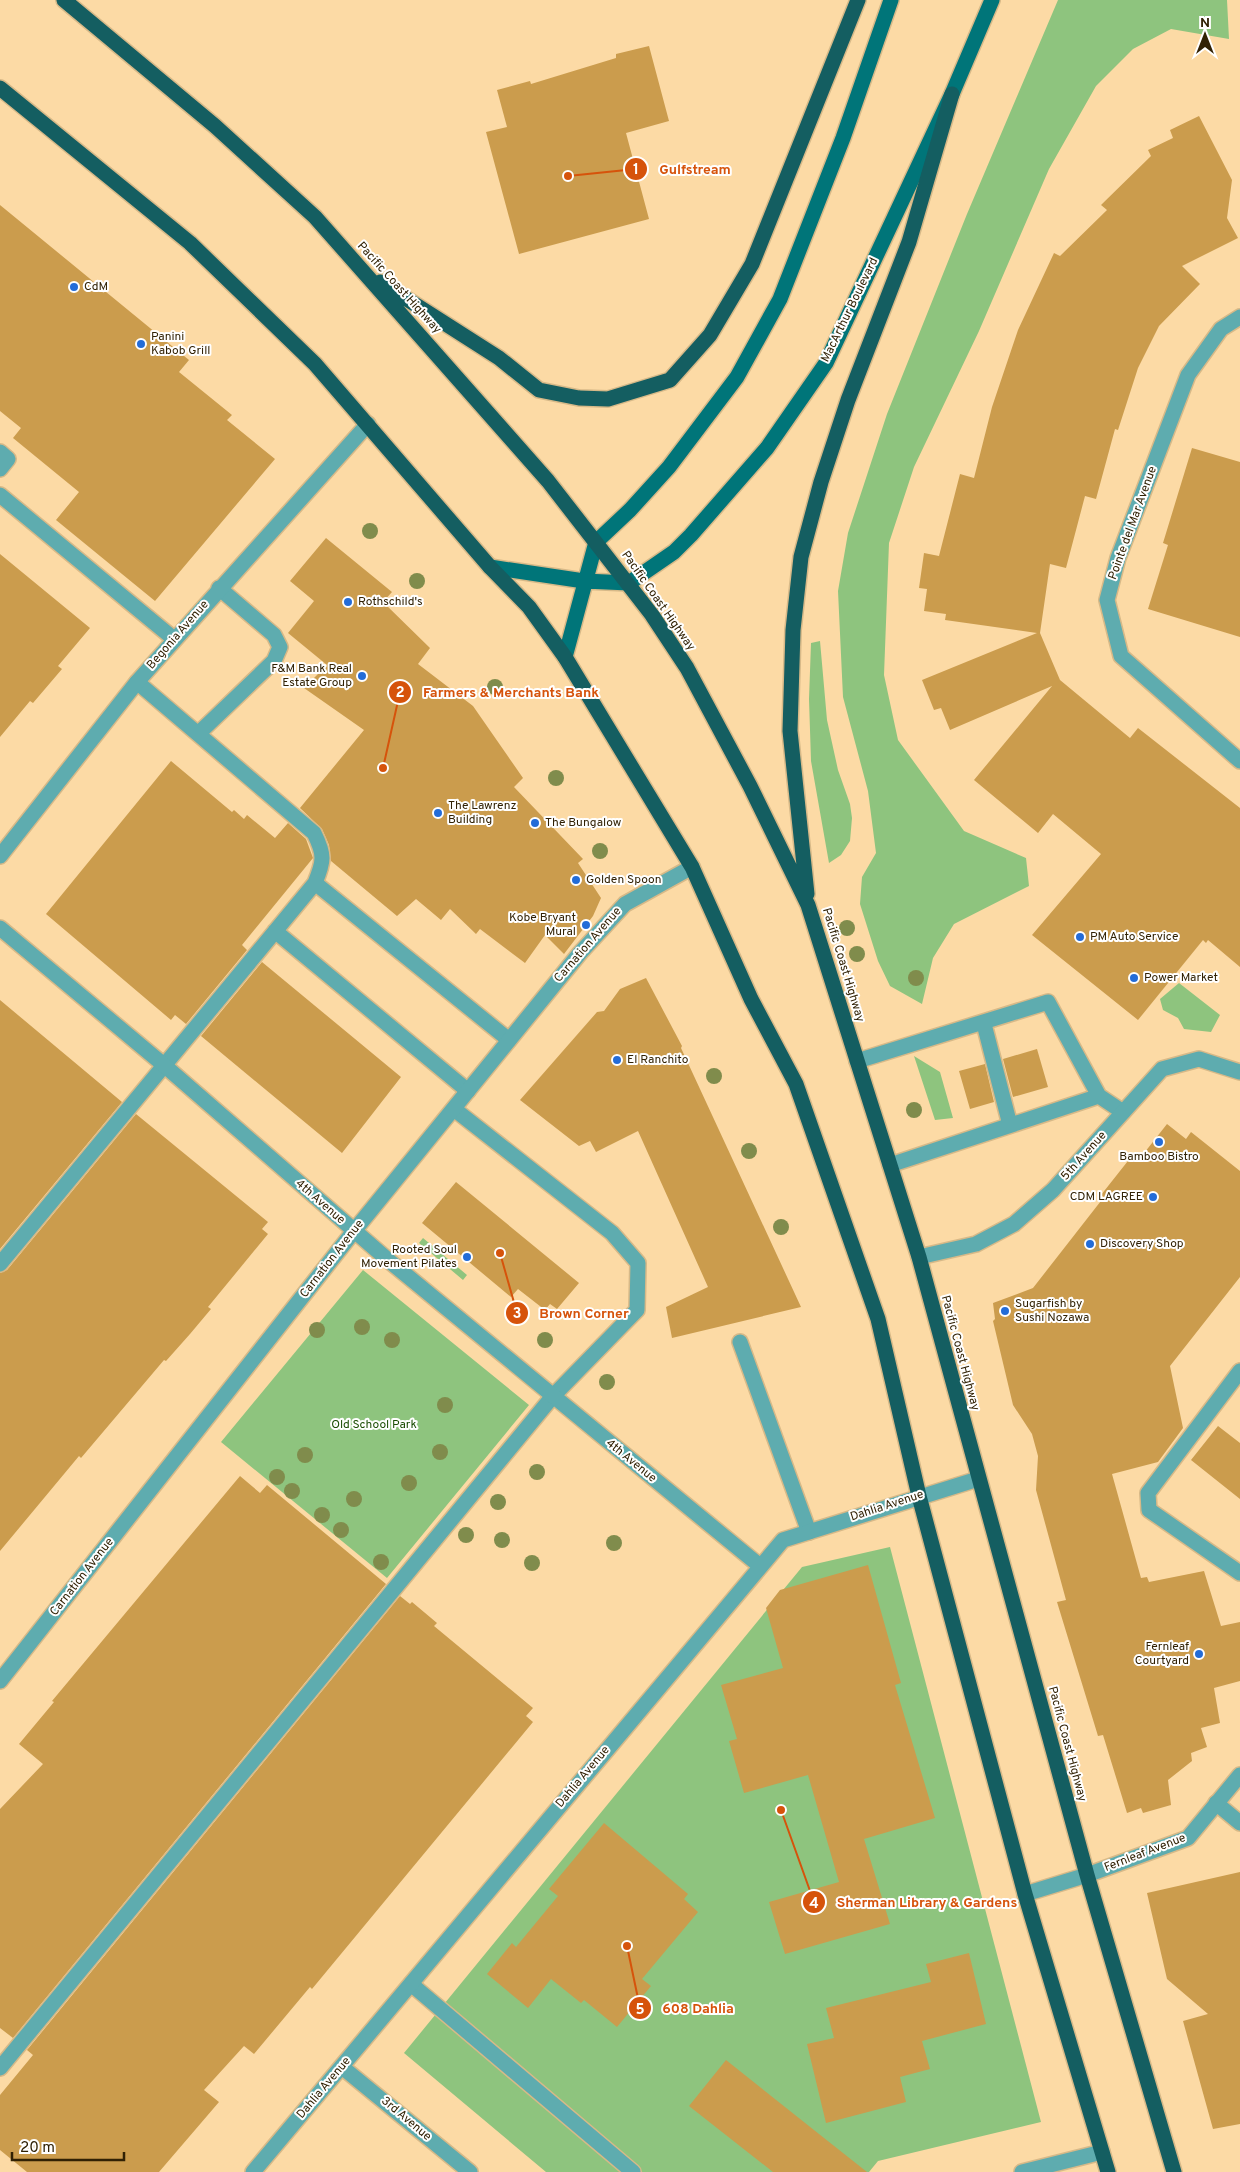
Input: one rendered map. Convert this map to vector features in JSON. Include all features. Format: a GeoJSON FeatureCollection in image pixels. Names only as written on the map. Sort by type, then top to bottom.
{"type":"FeatureCollection","features":[{"type":"Feature","properties":{"kind":"highway","name":"Pacific Coast Highway"},"geometry":{"type":"LineString","coordinates":[[64,0],[215,126],[315,217],[548,481],[629,583],[687,668],[750,786],[808,905],[919,1257],[1087,1875],[1174,2172]]}},
{"type":"Feature","properties":{"kind":"highway"},"geometry":{"type":"LineString","coordinates":[[364,272],[499,358],[539,390],[579,398],[608,399],[670,380],[710,335],[752,264],[858,0]]}},
{"type":"Feature","properties":{"kind":"highway"},"geometry":{"type":"LineString","coordinates":[[0,88],[190,243],[315,364],[490,566],[529,607],[564,657],[692,867],[751,999],[796,1084],[878,1319],[920,1496],[1025,1894],[1108,2172]]}},
{"type":"Feature","properties":{"kind":"highway"},"geometry":{"type":"LineString","coordinates":[[808,905],[790,731],[793,630],[801,556],[821,482],[848,400],[909,242],[952,94]]}},
{"type":"Feature","properties":{"kind":"main road"},"geometry":{"type":"LineString","coordinates":[[564,657],[596,542],[630,510],[669,466],[736,377],[775,308],[843,138],[891,0]]}},
{"type":"Feature","properties":{"kind":"main road","name":"MacArthur Boulevard"},"geometry":{"type":"LineString","coordinates":[[629,583],[674,552],[690,535],[767,448],[826,363],[952,94],[992,0]]}},
{"type":"Feature","properties":{"kind":"main road"},"geometry":{"type":"LineString","coordinates":[[490,566],[584,582],[629,583]]}},
{"type":"Feature","properties":{"kind":"street","name":"Pointe del Mar Avenue"},"geometry":{"type":"LineString","coordinates":[[1240,317],[1221,329],[1188,375],[1118,558],[1107,600],[1121,656],[1240,761]]}},
{"type":"Feature","properties":{"kind":"street","name":"Begonia Avenue"},"geometry":{"type":"LineString","coordinates":[[0,856],[137,682],[219,588],[368,424]]}},
{"type":"Feature","properties":{"kind":"street"},"geometry":{"type":"LineString","coordinates":[[0,452],[8,459],[0,469]]}},
{"type":"Feature","properties":{"kind":"street"},"geometry":{"type":"LineString","coordinates":[[0,495],[174,639]]}},
{"type":"Feature","properties":{"kind":"street"},"geometry":{"type":"LineString","coordinates":[[199,733],[274,661],[280,647],[274,635],[219,588]]}},
{"type":"Feature","properties":{"kind":"street"},"geometry":{"type":"LineString","coordinates":[[0,1264],[315,883],[323,863],[322,848],[314,833],[137,682]]}},
{"type":"Feature","properties":{"kind":"street","name":"Carnation Avenue"},"geometry":{"type":"LineString","coordinates":[[0,1681],[354,1231],[580,952],[620,908],[692,867]]}},
{"type":"Feature","properties":{"kind":"street"},"geometry":{"type":"LineString","coordinates":[[315,883],[509,1040]]}},
{"type":"Feature","properties":{"kind":"street","name":"4th Avenue"},"geometry":{"type":"LineString","coordinates":[[0,928],[165,1066],[354,1231],[760,1566]]}},
{"type":"Feature","properties":{"kind":"street"},"geometry":{"type":"LineString","coordinates":[[275,931],[468,1091]]}},
{"type":"Feature","properties":{"kind":"street"},"geometry":{"type":"LineString","coordinates":[[857,1061],[984,1024],[1048,1002],[1099,1096],[1123,1112]]}},
{"type":"Feature","properties":{"kind":"street"},"geometry":{"type":"LineString","coordinates":[[984,1024],[1010,1125]]}},
{"type":"Feature","properties":{"kind":"street","name":"5th Avenue"},"geometry":{"type":"LineString","coordinates":[[919,1257],[976,1244],[1014,1224],[1053,1190],[1162,1069],[1199,1059],[1240,1072]]}},
{"type":"Feature","properties":{"kind":"street"},"geometry":{"type":"LineString","coordinates":[[890,1165],[1099,1096]]}},
{"type":"Feature","properties":{"kind":"street"},"geometry":{"type":"LineString","coordinates":[[0,2068],[552,1396],[637,1310],[638,1263],[612,1233],[454,1109]]}},
{"type":"Feature","properties":{"kind":"street"},"geometry":{"type":"LineString","coordinates":[[740,1342],[809,1532]]}},
{"type":"Feature","properties":{"kind":"street"},"geometry":{"type":"LineString","coordinates":[[1240,1371],[1148,1493],[1150,1510],[1240,1573]]}},
{"type":"Feature","properties":{"kind":"street","name":"Dahlia Avenue"},"geometry":{"type":"LineString","coordinates":[[253,2172],[782,1540],[978,1479]]}},
{"type":"Feature","properties":{"kind":"street","name":"Fernleaf Avenue"},"geometry":{"type":"LineString","coordinates":[[1025,1894],[1087,1875],[1188,1838],[1240,1775]]}},
{"type":"Feature","properties":{"kind":"street"},"geometry":{"type":"LineString","coordinates":[[1216,1803],[1240,1824]]}},
{"type":"Feature","properties":{"kind":"street"},"geometry":{"type":"LineString","coordinates":[[411,1984],[633,2172]]}},
{"type":"Feature","properties":{"kind":"street","name":"3rd Avenue"},"geometry":{"type":"LineString","coordinates":[[342,2067],[470,2172]]}},
{"type":"Feature","properties":{"kind":"street"},"geometry":{"type":"LineString","coordinates":[[1022,2172],[1102,2152]]}},
{"type":"Feature","properties":{"kind":"green space"},"geometry":{"type":"Polygon","coordinates":[[[1058,0],[1227,0],[1229,39],[1171,29],[1133,49],[1096,86],[1049,169],[979,331],[914,467],[889,543],[884,675],[898,740],[964,831],[1026,858],[1029,886],[954,924],[933,958],[922,1004],[890,986],[878,961],[860,904],[862,877],[876,853],[868,791],[843,697],[838,591],[848,533],[887,414],[967,214],[1058,0]]]}},
{"type":"Feature","properties":{"kind":"green space"},"geometry":{"type":"Polygon","coordinates":[[[820,641],[827,720],[838,770],[850,804],[852,818],[850,841],[841,855],[829,863],[811,761],[809,699],[811,643],[820,641]]]}},
{"type":"Feature","properties":{"kind":"green space"},"geometry":{"type":"Polygon","coordinates":[[[1179,983],[1220,1015],[1211,1032],[1184,1029],[1178,1018],[1163,1010],[1160,999],[1179,983]]]}},
{"type":"Feature","properties":{"kind":"green space"},"geometry":{"type":"Polygon","coordinates":[[[914,1056],[940,1072],[953,1118],[935,1120],[914,1056]]]}},
{"type":"Feature","properties":{"kind":"green space"},"geometry":{"type":"Polygon","coordinates":[[[423,1238],[467,1275],[463,1280],[419,1243],[423,1238]]]}},
{"type":"Feature","properties":{"kind":"green space","name":"Old School Park"},"geometry":{"type":"Polygon","coordinates":[[[363,1270],[529,1405],[387,1578],[221,1442],[363,1270]]]}},
{"type":"Feature","properties":{"kind":"green space"},"geometry":{"type":"Polygon","coordinates":[[[890,1547],[1041,2122],[878,2161],[869,2172],[546,2172],[404,2053],[802,1567],[890,1547]]]}},
{"type":"Feature","properties":{"kind":"building"},"geometry":{"type":"Polygon","coordinates":[[[649,46],[669,121],[626,133],[649,219],[519,254],[486,132],[507,127],[497,90],[530,81],[531,84],[616,58],[616,54],[649,46]]]}},
{"type":"Feature","properties":{"kind":"building"},"geometry":{"type":"Polygon","coordinates":[[[1199,116],[1232,180],[1227,218],[1238,238],[1182,266],[1200,284],[1159,326],[1138,368],[1118,430],[1115,429],[1096,499],[1085,496],[1066,568],[1050,564],[1040,633],[1060,680],[1130,738],[1138,728],[1240,808],[1240,967],[1208,940],[1206,943],[1203,940],[1138,1020],[1032,935],[1101,854],[1053,814],[1038,833],[974,780],[1052,686],[950,730],[941,708],[934,710],[922,680],[1037,633],[945,620],[946,614],[924,611],[927,589],[919,588],[924,553],[939,556],[960,474],[974,478],[992,407],[1018,330],[1054,253],[1060,256],[1107,210],[1101,205],[1151,156],[1148,150],[1173,138],[1170,130],[1199,116]]]}},
{"type":"Feature","properties":{"kind":"building"},"geometry":{"type":"Polygon","coordinates":[[[0,205],[189,360],[179,372],[232,415],[227,420],[275,459],[155,601],[56,520],[79,492],[13,438],[21,428],[0,411],[0,205]]]}},
{"type":"Feature","properties":{"kind":"building"},"geometry":{"type":"Polygon","coordinates":[[[1192,448],[1240,462],[1240,637],[1148,609],[1168,545],[1163,543],[1192,448]]]}},
{"type":"Feature","properties":{"kind":"building"},"geometry":{"type":"Polygon","coordinates":[[[326,538],[392,592],[383,602],[430,648],[418,664],[473,706],[523,778],[514,787],[583,859],[578,863],[601,898],[593,916],[564,954],[545,935],[525,963],[480,929],[476,934],[450,909],[441,920],[416,899],[397,916],[331,861],[329,845],[322,829],[300,808],[364,730],[304,688],[327,665],[288,633],[314,601],[290,581],[326,538]]]}},
{"type":"Feature","properties":{"kind":"building"},"geometry":{"type":"Polygon","coordinates":[[[0,554],[90,628],[58,666],[62,669],[33,703],[30,701],[0,737],[0,554]]]}},
{"type":"Feature","properties":{"kind":"building"},"geometry":{"type":"Polygon","coordinates":[[[171,761],[232,812],[234,810],[244,819],[247,815],[275,838],[288,823],[306,839],[313,858],[242,945],[247,950],[186,1024],[175,1015],[171,1020],[46,914],[171,761]]]}},
{"type":"Feature","properties":{"kind":"building"},"geometry":{"type":"Polygon","coordinates":[[[262,962],[401,1077],[342,1153],[201,1036],[262,962]]]}},
{"type":"Feature","properties":{"kind":"building"},"geometry":{"type":"Polygon","coordinates":[[[646,978],[682,1046],[681,1048],[801,1307],[672,1338],[666,1307],[708,1287],[638,1131],[596,1152],[590,1141],[579,1146],[520,1100],[597,1012],[604,1011],[620,989],[646,978]]]}},
{"type":"Feature","properties":{"kind":"building"},"geometry":{"type":"Polygon","coordinates":[[[0,1000],[122,1102],[0,1249],[0,1000]]]}},
{"type":"Feature","properties":{"kind":"building"},"geometry":{"type":"Polygon","coordinates":[[[1037,1049],[1048,1087],[1013,1097],[1003,1059],[1037,1049]]]}},
{"type":"Feature","properties":{"kind":"building"},"geometry":{"type":"Polygon","coordinates":[[[985,1064],[994,1102],[970,1109],[959,1071],[985,1064]]]}},
{"type":"Feature","properties":{"kind":"building"},"geometry":{"type":"Polygon","coordinates":[[[136,1114],[268,1222],[262,1229],[268,1234],[208,1307],[211,1309],[190,1334],[166,1361],[164,1360],[81,1458],[79,1456],[0,1551],[0,1273],[7,1270],[136,1114]]]}},
{"type":"Feature","properties":{"kind":"building"},"geometry":{"type":"Polygon","coordinates":[[[1167,1124],[1186,1139],[1191,1132],[1240,1171],[1240,1277],[1170,1366],[1183,1428],[1158,1462],[1112,1474],[1141,1578],[1147,1577],[1149,1582],[1204,1571],[1221,1626],[1240,1622],[1240,1681],[1214,1688],[1220,1723],[1201,1728],[1207,1747],[1191,1753],[1192,1761],[1168,1780],[1171,1805],[1143,1813],[1141,1808],[1127,1813],[1103,1735],[1098,1736],[1057,1602],[1066,1600],[1036,1490],[1038,1456],[1032,1434],[1013,1405],[993,1321],[995,1319],[993,1303],[1033,1288],[1104,1197],[1101,1195],[1135,1152],[1141,1157],[1167,1124]]]}},
{"type":"Feature","properties":{"kind":"building"},"geometry":{"type":"Polygon","coordinates":[[[456,1182],[579,1283],[557,1309],[550,1304],[545,1310],[518,1289],[511,1297],[422,1223],[456,1182]]]}},
{"type":"Feature","properties":{"kind":"building"},"geometry":{"type":"Polygon","coordinates":[[[1218,1426],[1240,1443],[1240,1499],[1191,1460],[1218,1426]]]}},
{"type":"Feature","properties":{"kind":"building"},"geometry":{"type":"Polygon","coordinates":[[[240,1476],[260,1493],[267,1485],[386,1584],[13,2038],[0,2028],[0,1809],[43,1764],[19,1744],[54,1702],[52,1701],[240,1476]]]}},
{"type":"Feature","properties":{"kind":"building"},"geometry":{"type":"Polygon","coordinates":[[[868,1565],[901,1683],[895,1685],[935,1818],[864,1839],[890,1924],[785,1954],[769,1902],[839,1882],[808,1775],[744,1793],[729,1741],[737,1739],[721,1685],[783,1668],[766,1608],[780,1590],[868,1565]]]}},
{"type":"Feature","properties":{"kind":"building"},"geometry":{"type":"Polygon","coordinates":[[[400,1596],[410,1604],[412,1602],[437,1623],[434,1626],[533,1708],[526,1716],[533,1722],[312,1989],[310,1987],[254,2054],[244,2046],[204,2090],[219,2102],[159,2172],[27,2172],[0,2150],[0,2095],[33,2055],[27,2050],[400,1596]]]}},
{"type":"Feature","properties":{"kind":"building"},"geometry":{"type":"Polygon","coordinates":[[[604,1823],[688,1894],[684,1899],[698,1912],[642,1979],[651,1986],[617,2027],[584,2000],[581,2003],[551,1979],[528,2008],[487,1974],[512,1943],[516,1947],[558,1896],[549,1889],[604,1823]]]}},
{"type":"Feature","properties":{"kind":"building"},"geometry":{"type":"Polygon","coordinates":[[[1240,1872],[1240,2124],[1213,2129],[1183,2021],[1208,2014],[1167,1979],[1147,1893],[1240,1872]]]}},
{"type":"Feature","properties":{"kind":"building"},"geometry":{"type":"Polygon","coordinates":[[[969,1953],[986,2024],[922,2041],[930,2069],[900,2077],[906,2102],[826,2123],[807,2044],[834,2038],[826,2008],[931,1982],[926,1964],[969,1953]]]}},
{"type":"Feature","properties":{"kind":"building"},"geometry":{"type":"Polygon","coordinates":[[[726,2060],[867,2172],[773,2172],[689,2106],[726,2060]]]}},
{"type":"Feature","properties":{"kind":"place","name":"Gulfstream"},"geometry":{"type":"Point","coordinates":[568,176]}},
{"type":"Feature","properties":{"kind":"place","name":"CdM"},"geometry":{"type":"Point","coordinates":[74,287]}},
{"type":"Feature","properties":{"kind":"place","name":"Panini Kabob Grill"},"geometry":{"type":"Point","coordinates":[141,344]}},
{"type":"Feature","properties":{"kind":"place","name":"Rothschild's"},"geometry":{"type":"Point","coordinates":[348,602]}},
{"type":"Feature","properties":{"kind":"place","name":"F&M Bank Real Estate Group"},"geometry":{"type":"Point","coordinates":[362,676]}},
{"type":"Feature","properties":{"kind":"place","name":"Farmers & Merchants Bank"},"geometry":{"type":"Point","coordinates":[383,768]}},
{"type":"Feature","properties":{"kind":"place","name":"The Lawrenz Building"},"geometry":{"type":"Point","coordinates":[438,813]}},
{"type":"Feature","properties":{"kind":"place","name":"The Bungalow"},"geometry":{"type":"Point","coordinates":[535,823]}},
{"type":"Feature","properties":{"kind":"place","name":"Golden Spoon"},"geometry":{"type":"Point","coordinates":[576,880]}},
{"type":"Feature","properties":{"kind":"place","name":"Kobe Bryant Mural"},"geometry":{"type":"Point","coordinates":[586,925]}},
{"type":"Feature","properties":{"kind":"place","name":"PM Auto Service"},"geometry":{"type":"Point","coordinates":[1080,937]}},
{"type":"Feature","properties":{"kind":"place","name":"Power Market"},"geometry":{"type":"Point","coordinates":[1134,978]}},
{"type":"Feature","properties":{"kind":"place","name":"El Ranchito"},"geometry":{"type":"Point","coordinates":[617,1060]}},
{"type":"Feature","properties":{"kind":"place","name":"Bamboo Bistro"},"geometry":{"type":"Point","coordinates":[1159,1142]}},
{"type":"Feature","properties":{"kind":"place","name":"CDM LAGREE"},"geometry":{"type":"Point","coordinates":[1153,1197]}},
{"type":"Feature","properties":{"kind":"place","name":"Discovery Shop"},"geometry":{"type":"Point","coordinates":[1090,1244]}},
{"type":"Feature","properties":{"kind":"place","name":"Brown Corner"},"geometry":{"type":"Point","coordinates":[500,1253]}},
{"type":"Feature","properties":{"kind":"place","name":"Rooted Soul Movement Pilates"},"geometry":{"type":"Point","coordinates":[467,1257]}},
{"type":"Feature","properties":{"kind":"place","name":"Sugarfish by Sushi Nozawa"},"geometry":{"type":"Point","coordinates":[1005,1311]}},
{"type":"Feature","properties":{"kind":"place","name":"Fernleaf Courtyard"},"geometry":{"type":"Point","coordinates":[1199,1654]}},
{"type":"Feature","properties":{"kind":"place","name":"Sherman Library & Gardens"},"geometry":{"type":"Point","coordinates":[781,1810]}},
{"type":"Feature","properties":{"kind":"place","name":"608 Dahlia"},"geometry":{"type":"Point","coordinates":[627,1946]}}]}
